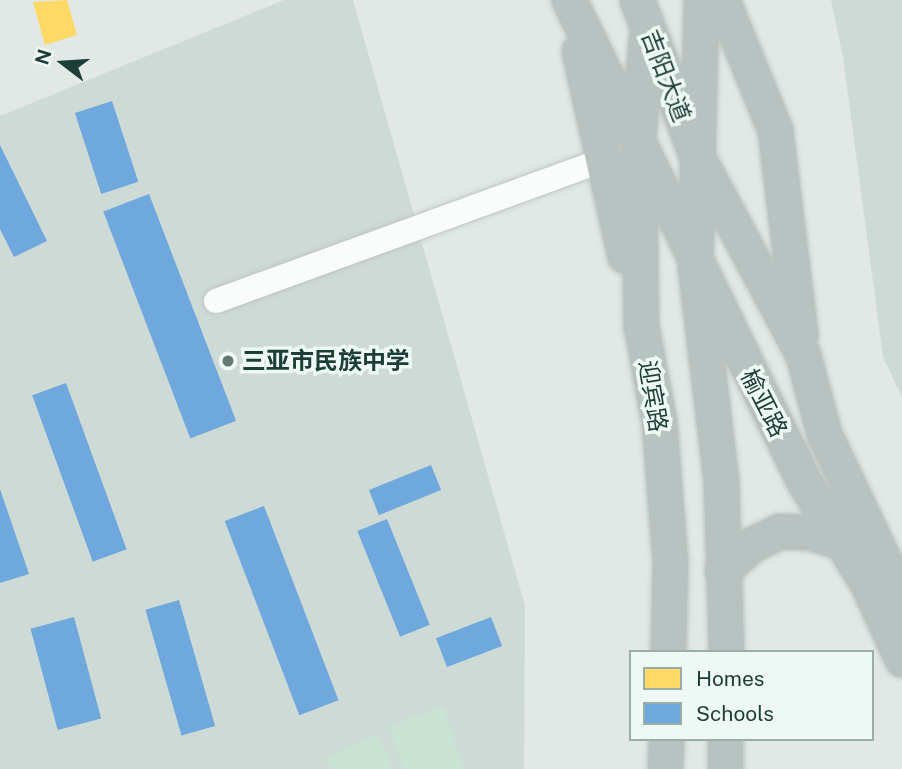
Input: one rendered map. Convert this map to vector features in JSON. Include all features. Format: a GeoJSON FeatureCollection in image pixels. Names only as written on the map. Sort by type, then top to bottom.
{"type":"FeatureCollection","features":[{"type":"Feature","properties":{"kind":"highway","name":"吉阳大道"},"geometry":{"type":"LineString","coordinates":[[568,0],[638,140]]}},
{"type":"Feature","properties":{"kind":"highway"},"geometry":{"type":"LineString","coordinates":[[568,0],[641,326]]}},
{"type":"Feature","properties":{"kind":"highway"},"geometry":{"type":"LineString","coordinates":[[701,0],[695,152],[695,266],[721,482],[726,650]]}},
{"type":"Feature","properties":{"kind":"highway"},"geometry":{"type":"LineString","coordinates":[[722,0],[775,130],[803,355]]}},
{"type":"Feature","properties":{"kind":"highway","name":"吉阳大道"},"geometry":{"type":"LineString","coordinates":[[645,9],[695,152]]}},
{"type":"Feature","properties":{"kind":"highway","name":"迎宾路"},"geometry":{"type":"LineString","coordinates":[[645,9],[638,140],[641,326],[659,422],[670,561],[668,650]]}},
{"type":"Feature","properties":{"kind":"highway","name":"榆亚路"},"geometry":{"type":"LineString","coordinates":[[638,140],[695,266],[804,482],[866,583],[902,659]]}},
{"type":"Feature","properties":{"kind":"highway","name":"榆亚路"},"geometry":{"type":"LineString","coordinates":[[695,152],[803,355],[824,434],[902,598]]}},
{"type":"Feature","properties":{"kind":"highway"},"geometry":{"type":"LineString","coordinates":[[722,571],[751,545],[780,531],[809,532],[838,541]]}},
{"type":"Feature","properties":{"kind":"highway"},"geometry":{"type":"LineString","coordinates":[[665,769],[666,741]]}},
{"type":"Feature","properties":{"kind":"highway"},"geometry":{"type":"LineString","coordinates":[[725,741],[725,769]]}},
{"type":"Feature","properties":{"kind":"lane"},"geometry":{"type":"LineString","coordinates":[[216,302],[604,160]]}},
{"type":"Feature","properties":{"kind":"shaded area","name":"三亚市民族中学"},"geometry":{"type":"Polygon","coordinates":[[[284,0],[353,0],[525,606],[524,769],[0,769],[0,116],[284,0]]]}},
{"type":"Feature","properties":{"kind":"shaded area"},"geometry":{"type":"Polygon","coordinates":[[[831,0],[902,0],[902,397],[883,357],[843,57],[831,0]]]}},
{"type":"Feature","properties":{"kind":"green space"},"geometry":{"type":"Polygon","coordinates":[[[443,706],[464,769],[403,769],[389,726],[443,706]]]}},
{"type":"Feature","properties":{"kind":"green space"},"geometry":{"type":"Polygon","coordinates":[[[379,733],[392,769],[331,769],[327,757],[379,733]]]}},
{"type":"Feature","properties":{"kind":"building: Homes"},"geometry":{"type":"Polygon","coordinates":[[[67,0],[77,35],[45,45],[33,2],[67,0]]]}},
{"type":"Feature","properties":{"kind":"building: Schools"},"geometry":{"type":"Polygon","coordinates":[[[112,101],[138,182],[101,194],[75,113],[112,101]]]}},
{"type":"Feature","properties":{"kind":"building: Schools"},"geometry":{"type":"Polygon","coordinates":[[[0,145],[47,241],[14,257],[0,229],[0,145]]]}},
{"type":"Feature","properties":{"kind":"building: Schools"},"geometry":{"type":"Polygon","coordinates":[[[149,194],[236,421],[190,438],[103,212],[149,194]]]}},
{"type":"Feature","properties":{"kind":"building: Schools"},"geometry":{"type":"Polygon","coordinates":[[[66,383],[127,549],[93,562],[32,395],[66,383]]]}},
{"type":"Feature","properties":{"kind":"building: Schools"},"geometry":{"type":"Polygon","coordinates":[[[431,465],[441,490],[379,515],[369,490],[431,465]]]}},
{"type":"Feature","properties":{"kind":"building: Schools"},"geometry":{"type":"Polygon","coordinates":[[[0,489],[29,574],[0,583],[0,489]]]}},
{"type":"Feature","properties":{"kind":"building: Schools"},"geometry":{"type":"Polygon","coordinates":[[[264,506],[339,700],[299,715],[225,521],[264,506]]]}},
{"type":"Feature","properties":{"kind":"building: Schools"},"geometry":{"type":"Polygon","coordinates":[[[387,519],[430,625],[400,637],[357,531],[387,519]]]}},
{"type":"Feature","properties":{"kind":"building: Schools"},"geometry":{"type":"Polygon","coordinates":[[[179,600],[215,726],[181,736],[145,610],[179,600]]]}},
{"type":"Feature","properties":{"kind":"building: Schools"},"geometry":{"type":"Polygon","coordinates":[[[74,617],[101,718],[58,730],[31,629],[74,617]]]}},
{"type":"Feature","properties":{"kind":"building: Schools"},"geometry":{"type":"Polygon","coordinates":[[[491,617],[502,646],[447,667],[436,638],[491,617]]]}},
{"type":"Feature","properties":{"kind":"place","name":"三亚市民族中学"},"geometry":{"type":"Point","coordinates":[228,361]}}]}
